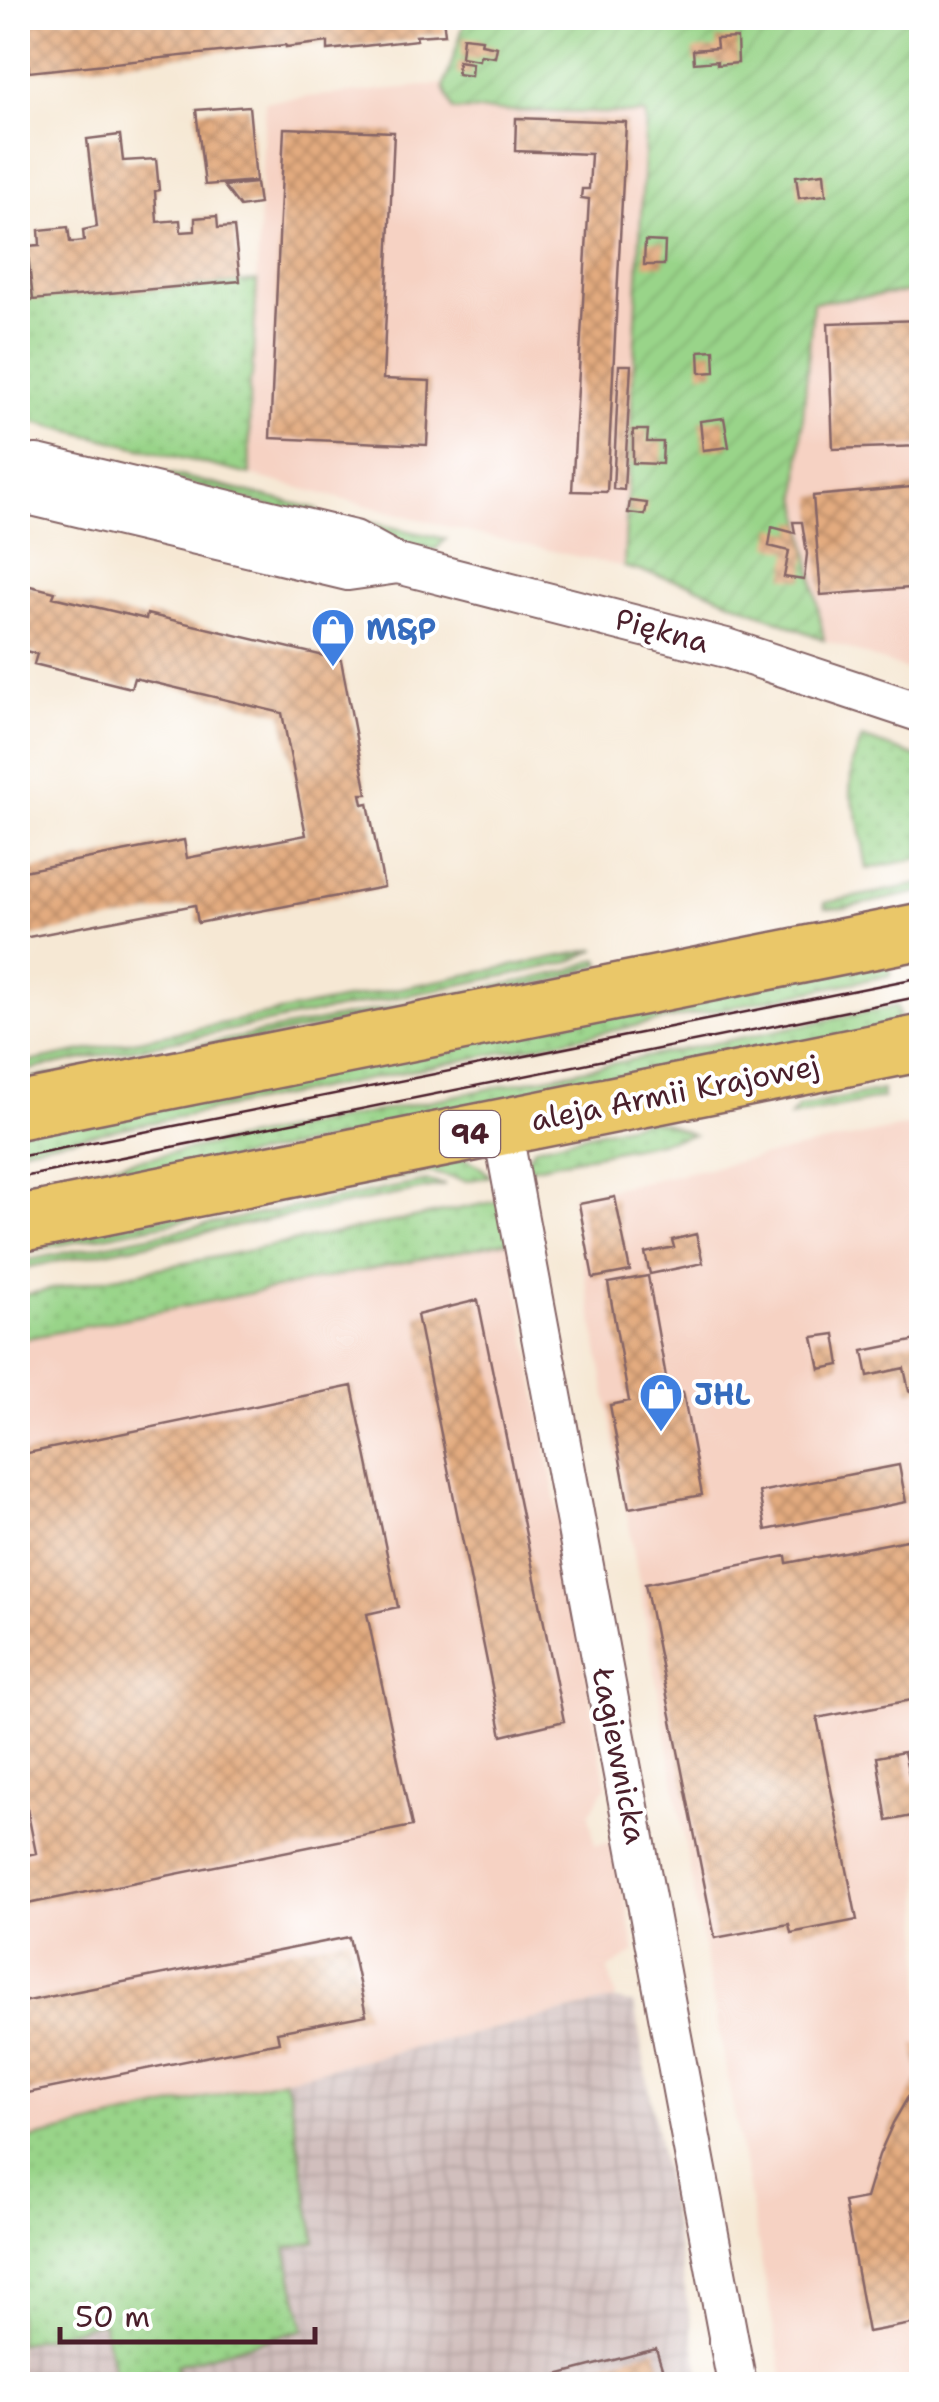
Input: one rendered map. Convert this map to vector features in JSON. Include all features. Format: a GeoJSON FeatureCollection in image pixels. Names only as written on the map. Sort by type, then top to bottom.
{"type":"FeatureCollection","features":[{"type":"Feature","properties":{"kind":"main road"},"geometry":{"type":"LineString","coordinates":[[18,1110],[922,931]]}},
{"type":"Feature","properties":{"kind":"main road","name":"aleja Armii Krajowej"},"geometry":{"type":"LineString","coordinates":[[18,1224],[922,1043]]}},
{"type":"Feature","properties":{"kind":"street","name":"Piękna"},"geometry":{"type":"LineString","coordinates":[[18,466],[37,464],[354,540],[398,564],[726,648],[922,713]]}},
{"type":"Feature","properties":{"kind":"street","name":"Piękna"},"geometry":{"type":"LineString","coordinates":[[18,489],[28,495],[348,571],[398,564]]}},
{"type":"Feature","properties":{"kind":"street","name":"Łagiewnicka"},"geometry":{"type":"LineString","coordinates":[[502,1128],[737,2384]]}},
{"type":"Feature","properties":{"kind":"shaded area"},"geometry":{"type":"Polygon","coordinates":[[[445,84],[453,110],[646,114],[624,567],[472,533],[250,475],[249,385],[265,101],[445,84]]]}},
{"type":"Feature","properties":{"kind":"shaded area"},"geometry":{"type":"Polygon","coordinates":[[[921,291],[921,675],[824,640],[798,496],[813,302],[921,291]]]}},
{"type":"Feature","properties":{"kind":"shaded area"},"geometry":{"type":"Polygon","coordinates":[[[921,1123],[921,2384],[784,2384],[571,1197],[921,1123]]]}},
{"type":"Feature","properties":{"kind":"shaded area"},"geometry":{"type":"Polygon","coordinates":[[[510,1241],[606,1786],[589,1814],[595,1845],[615,1842],[635,1952],[608,1970],[615,2000],[18,2142],[18,1340],[510,1241]]]}},
{"type":"Feature","properties":{"kind":"shaded area"},"geometry":{"type":"Polygon","coordinates":[[[615,2000],[634,2004],[702,2384],[18,2384],[18,2142],[615,2000]]]}},
{"type":"Feature","properties":{"kind":"green space"},"geometry":{"type":"Polygon","coordinates":[[[466,18],[921,18],[921,291],[813,302],[798,496],[824,640],[690,584],[624,567],[646,114],[453,110],[444,87],[466,18]]]}},
{"type":"Feature","properties":{"kind":"green space"},"geometry":{"type":"Polygon","coordinates":[[[27,246],[33,299],[257,281],[249,385],[250,475],[18,418],[18,248],[27,246]]]}},
{"type":"Feature","properties":{"kind":"green space"},"geometry":{"type":"Polygon","coordinates":[[[100,460],[317,509],[322,520],[100,460]]]}},
{"type":"Feature","properties":{"kind":"green space"},"geometry":{"type":"Polygon","coordinates":[[[358,520],[446,539],[435,550],[346,529],[358,520]]]}},
{"type":"Feature","properties":{"kind":"green space"},"geometry":{"type":"Polygon","coordinates":[[[862,738],[921,758],[921,858],[867,869],[850,793],[852,764],[862,738]]]}},
{"type":"Feature","properties":{"kind":"green space"},"geometry":{"type":"Polygon","coordinates":[[[921,884],[921,892],[845,908],[825,908],[824,903],[921,884]]]}},
{"type":"Feature","properties":{"kind":"green space"},"geometry":{"type":"Polygon","coordinates":[[[597,949],[569,962],[529,971],[18,1072],[18,1064],[597,949]]]}},
{"type":"Feature","properties":{"kind":"green space"},"geometry":{"type":"Polygon","coordinates":[[[888,958],[891,975],[18,1149],[18,1131],[888,958]]]}},
{"type":"Feature","properties":{"kind":"green space"},"geometry":{"type":"Polygon","coordinates":[[[598,959],[601,964],[562,979],[18,1087],[18,1081],[532,979],[598,959]]]}},
{"type":"Feature","properties":{"kind":"green space"},"geometry":{"type":"Polygon","coordinates":[[[897,1006],[901,1026],[18,1202],[18,1184],[897,1006]]]}},
{"type":"Feature","properties":{"kind":"green space"},"geometry":{"type":"Polygon","coordinates":[[[882,1090],[883,1098],[790,1117],[799,1107],[882,1090]]]}},
{"type":"Feature","properties":{"kind":"green space"},"geometry":{"type":"Polygon","coordinates":[[[647,1120],[693,1135],[525,1169],[535,1147],[647,1120]]]}},
{"type":"Feature","properties":{"kind":"green space"},"geometry":{"type":"Polygon","coordinates":[[[463,1158],[490,1176],[466,1181],[429,1172],[18,1253],[18,1246],[463,1158]]]}},
{"type":"Feature","properties":{"kind":"green space"},"geometry":{"type":"Polygon","coordinates":[[[427,1181],[445,1185],[18,1269],[18,1262],[427,1181]]]}},
{"type":"Feature","properties":{"kind":"green space"},"geometry":{"type":"Polygon","coordinates":[[[504,1200],[510,1241],[18,1340],[18,1296],[504,1200]]]}},
{"type":"Feature","properties":{"kind":"green space"},"geometry":{"type":"Polygon","coordinates":[[[284,2079],[316,2241],[286,2249],[305,2329],[176,2365],[181,2384],[163,2384],[158,2369],[132,2375],[134,2384],[118,2384],[102,2322],[18,2344],[18,2142],[284,2079]]]}},
{"type":"Feature","properties":{"kind":"building"},"geometry":{"type":"Polygon","coordinates":[[[23,18],[443,18],[445,34],[328,50],[328,42],[286,45],[29,72],[23,18]]]}},
{"type":"Feature","properties":{"kind":"building"},"geometry":{"type":"Polygon","coordinates":[[[463,37],[482,39],[481,44],[497,47],[495,57],[461,57],[463,37]]]}},
{"type":"Feature","properties":{"kind":"building"},"geometry":{"type":"Polygon","coordinates":[[[737,38],[738,63],[694,63],[693,50],[717,48],[716,39],[737,38]]]}},
{"type":"Feature","properties":{"kind":"building"},"geometry":{"type":"Polygon","coordinates":[[[458,61],[472,63],[471,76],[457,74],[458,61]]]}},
{"type":"Feature","properties":{"kind":"building"},"geometry":{"type":"Polygon","coordinates":[[[249,106],[256,181],[205,185],[196,110],[249,106]]]}},
{"type":"Feature","properties":{"kind":"building"},"geometry":{"type":"Polygon","coordinates":[[[516,118],[626,122],[607,492],[572,491],[589,199],[581,198],[582,189],[589,189],[591,154],[515,151],[516,118]]]}},
{"type":"Feature","properties":{"kind":"building"},"geometry":{"type":"Polygon","coordinates":[[[284,128],[394,132],[383,379],[430,381],[427,445],[270,438],[284,128]]]}},
{"type":"Feature","properties":{"kind":"building"},"geometry":{"type":"Polygon","coordinates":[[[914,134],[922,134],[922,159],[914,159],[914,134]]]}},
{"type":"Feature","properties":{"kind":"building"},"geometry":{"type":"Polygon","coordinates":[[[120,135],[123,161],[156,159],[157,222],[180,220],[181,232],[195,231],[195,218],[217,216],[218,228],[234,227],[240,281],[33,300],[27,246],[40,245],[39,230],[68,227],[70,242],[76,242],[84,241],[83,230],[97,227],[87,139],[120,135]]]}},
{"type":"Feature","properties":{"kind":"building"},"geometry":{"type":"Polygon","coordinates":[[[824,173],[826,195],[799,198],[796,176],[824,173]]]}},
{"type":"Feature","properties":{"kind":"building"},"geometry":{"type":"Polygon","coordinates":[[[256,183],[259,204],[240,207],[224,186],[256,183]]]}},
{"type":"Feature","properties":{"kind":"building"},"geometry":{"type":"Polygon","coordinates":[[[645,241],[665,242],[664,265],[644,265],[645,241]]]}},
{"type":"Feature","properties":{"kind":"building"},"geometry":{"type":"Polygon","coordinates":[[[922,320],[922,446],[833,449],[828,323],[922,320]]]}},
{"type":"Feature","properties":{"kind":"building"},"geometry":{"type":"Polygon","coordinates":[[[714,350],[715,372],[700,373],[699,351],[714,350]]]}},
{"type":"Feature","properties":{"kind":"building"},"geometry":{"type":"Polygon","coordinates":[[[619,365],[631,365],[624,490],[613,489],[619,365]]]}},
{"type":"Feature","properties":{"kind":"building"},"geometry":{"type":"Polygon","coordinates":[[[724,418],[729,447],[703,450],[700,421],[724,418]]]}},
{"type":"Feature","properties":{"kind":"building"},"geometry":{"type":"Polygon","coordinates":[[[633,430],[648,430],[647,442],[663,442],[662,464],[633,463],[633,430]]]}},
{"type":"Feature","properties":{"kind":"building"},"geometry":{"type":"Polygon","coordinates":[[[922,486],[922,587],[821,595],[813,496],[922,486]]]}},
{"type":"Feature","properties":{"kind":"building"},"geometry":{"type":"Polygon","coordinates":[[[630,501],[647,503],[645,515],[628,513],[630,501]]]}},
{"type":"Feature","properties":{"kind":"building"},"geometry":{"type":"Polygon","coordinates":[[[793,522],[802,522],[807,554],[804,580],[784,577],[789,551],[769,546],[772,527],[795,533],[793,522]]]}},
{"type":"Feature","properties":{"kind":"building"},"geometry":{"type":"Polygon","coordinates":[[[18,583],[55,592],[53,597],[146,619],[147,614],[341,660],[367,794],[361,794],[363,804],[368,803],[384,887],[198,923],[195,905],[18,939],[18,872],[184,840],[187,858],[306,835],[282,713],[134,678],[131,688],[34,664],[37,654],[18,649],[18,583]]]}},
{"type":"Feature","properties":{"kind":"building"},"geometry":{"type":"Polygon","coordinates":[[[615,1197],[630,1271],[593,1278],[579,1204],[615,1197]]]}},
{"type":"Feature","properties":{"kind":"building"},"geometry":{"type":"Polygon","coordinates":[[[696,1234],[703,1263],[650,1274],[645,1253],[674,1247],[672,1240],[696,1234]]]}},
{"type":"Feature","properties":{"kind":"building"},"geometry":{"type":"Polygon","coordinates":[[[648,1276],[669,1394],[683,1392],[702,1495],[629,1508],[610,1405],[629,1401],[608,1283],[648,1276]]]}},
{"type":"Feature","properties":{"kind":"building"},"geometry":{"type":"Polygon","coordinates":[[[478,1300],[564,1721],[502,1736],[417,1315],[478,1300]]]}},
{"type":"Feature","properties":{"kind":"building"},"geometry":{"type":"Polygon","coordinates":[[[835,1334],[840,1365],[820,1369],[813,1337],[835,1334]]]}},
{"type":"Feature","properties":{"kind":"building"},"geometry":{"type":"Polygon","coordinates":[[[922,1339],[922,1389],[909,1391],[904,1368],[868,1376],[863,1351],[922,1339]]]}},
{"type":"Feature","properties":{"kind":"building"},"geometry":{"type":"Polygon","coordinates":[[[352,1386],[398,1607],[367,1614],[412,1826],[18,1906],[18,1857],[36,1853],[18,1764],[18,1455],[352,1386]]]}},
{"type":"Feature","properties":{"kind":"building"},"geometry":{"type":"Polygon","coordinates":[[[899,1465],[906,1502],[766,1530],[759,1492],[899,1465]]]}},
{"type":"Feature","properties":{"kind":"building"},"geometry":{"type":"Polygon","coordinates":[[[922,1537],[922,1698],[817,1718],[857,1920],[791,1933],[789,1924],[715,1938],[645,1584],[786,1556],[787,1563],[922,1537]]]}},
{"type":"Feature","properties":{"kind":"building"},"geometry":{"type":"Polygon","coordinates":[[[904,1752],[911,1783],[922,1781],[922,1814],[887,1821],[877,1757],[904,1752]]]}},
{"type":"Feature","properties":{"kind":"building"},"geometry":{"type":"Polygon","coordinates":[[[349,1937],[366,2015],[277,2032],[279,2042],[18,2095],[18,2003],[349,1937]]]}},
{"type":"Feature","properties":{"kind":"building"},"geometry":{"type":"Polygon","coordinates":[[[922,2043],[922,2322],[868,2332],[844,2202],[866,2198],[893,2123],[919,2078],[914,2045],[922,2043]]]}},
{"type":"Feature","properties":{"kind":"building"},"geometry":{"type":"Polygon","coordinates":[[[656,2349],[667,2384],[526,2384],[526,2383],[656,2349]]]}},
{"type":"Feature","properties":{"kind":"tram line"},"geometry":{"type":"LineString","coordinates":[[18,1157],[922,977]]}},
{"type":"Feature","properties":{"kind":"tram line"},"geometry":{"type":"LineString","coordinates":[[18,1178],[922,996]]}},
{"type":"Feature","properties":{"kind":"place","name":"M&P"},"geometry":{"type":"Point","coordinates":[333,668]}},
{"type":"Feature","properties":{"kind":"place","name":"JHL"},"geometry":{"type":"Point","coordinates":[661,1433]}}]}
